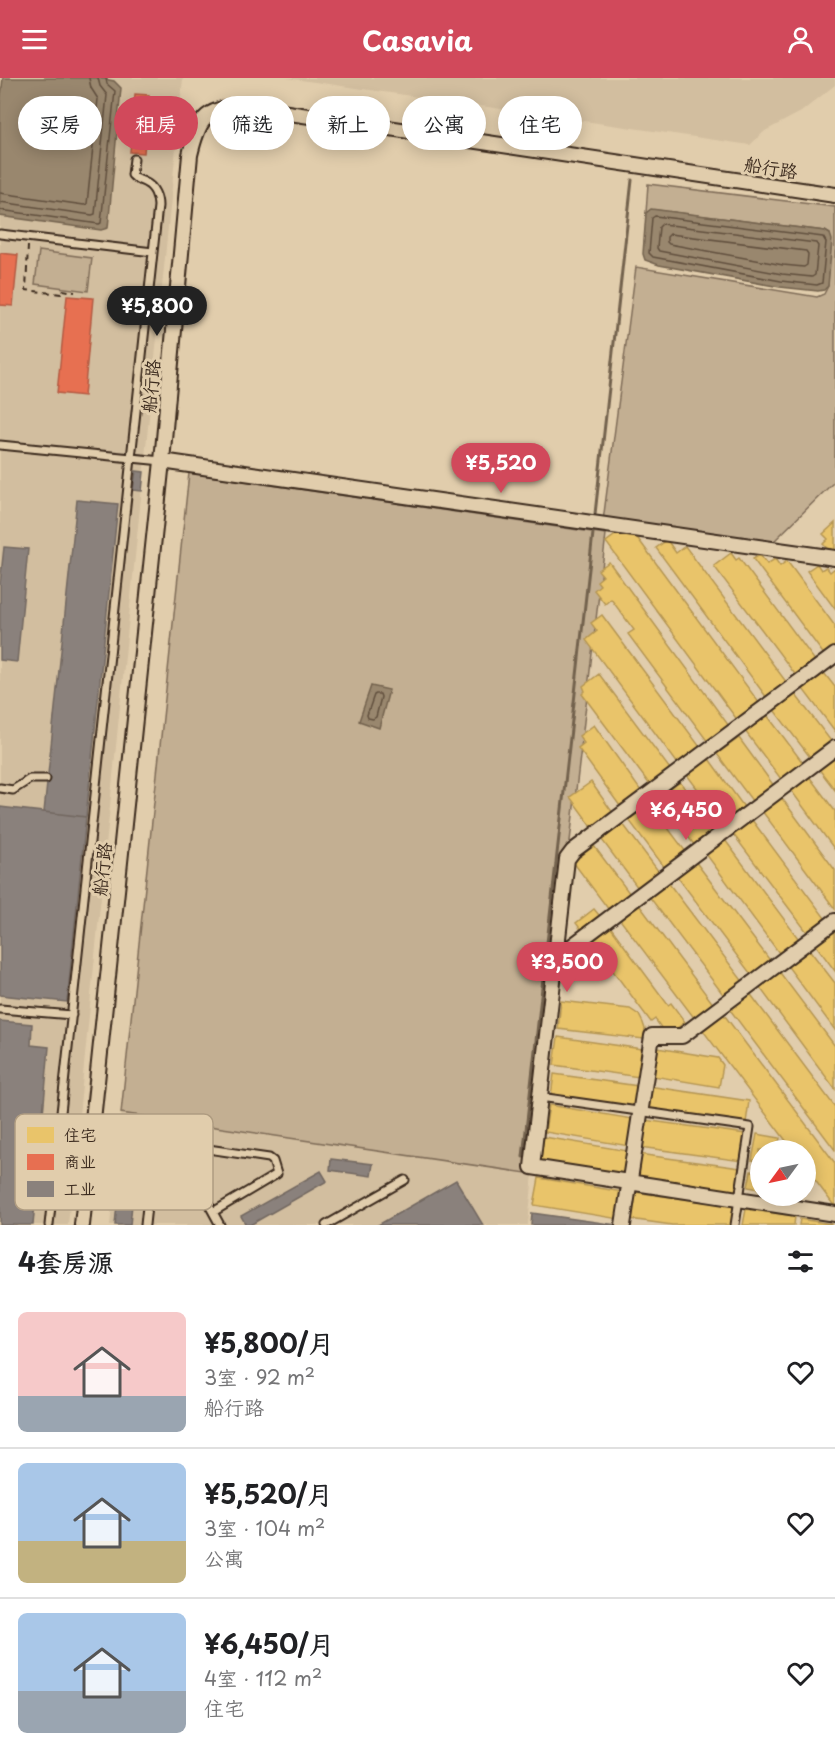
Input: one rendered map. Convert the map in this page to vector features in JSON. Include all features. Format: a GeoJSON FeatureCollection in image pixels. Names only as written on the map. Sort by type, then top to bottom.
{"type":"FeatureCollection","features":[{"type":"Feature","properties":{"kind":"street","name":"船行路"},"geometry":{"type":"LineString","coordinates":[[94,1114],[162,461],[190,155],[195,134],[203,119],[216,111],[242,106],[835,195]]}},
{"type":"Feature","properties":{"kind":"street"},"geometry":{"type":"LineString","coordinates":[[162,461],[835,558]]}},
{"type":"Feature","properties":{"kind":"street"},"geometry":{"type":"LineString","coordinates":[[835,656],[573,851],[567,859],[532,1167],[835,1214]]}},
{"type":"Feature","properties":{"kind":"street"},"geometry":{"type":"LineString","coordinates":[[555,959],[835,748]]}},
{"type":"Feature","properties":{"kind":"street"},"geometry":{"type":"LineString","coordinates":[[623,1225],[652,1036],[682,1036],[835,921]]}},
{"type":"Feature","properties":{"kind":"street","name":"船行路"},"geometry":{"type":"LineString","coordinates":[[82,1225],[84,1210]]}},
{"type":"Feature","properties":{"kind":"lane"},"geometry":{"type":"LineString","coordinates":[[61,1114],[94,786],[158,200],[148,184],[134,178],[132,172],[134,159]]}},
{"type":"Feature","properties":{"kind":"lane"},"geometry":{"type":"LineString","coordinates":[[0,234],[153,252]]}},
{"type":"Feature","properties":{"kind":"lane"},"geometry":{"type":"LineString","coordinates":[[0,445],[162,461]]}},
{"type":"Feature","properties":{"kind":"lane"},"geometry":{"type":"LineString","coordinates":[[0,788],[13,790],[30,779],[46,779]]}},
{"type":"Feature","properties":{"kind":"lane"},"geometry":{"type":"LineString","coordinates":[[0,1008],[72,1015]]}},
{"type":"Feature","properties":{"kind":"lane"},"geometry":{"type":"LineString","coordinates":[[540,1097],[750,1127],[735,1225]]}},
{"type":"Feature","properties":{"kind":"lane"},"geometry":{"type":"LineString","coordinates":[[213,1150],[269,1158],[273,1161],[276,1174],[213,1212],[220,1225]]}},
{"type":"Feature","properties":{"kind":"lane"},"geometry":{"type":"LineString","coordinates":[[326,1225],[405,1180]]}},
{"type":"Feature","properties":{"kind":"lane"},"geometry":{"type":"LineString","coordinates":[[49,1225],[51,1210]]}},
{"type":"Feature","properties":{"kind":"lane"},"geometry":{"type":"LineString","coordinates":[[145,1225],[147,1210]]}},
{"type":"Feature","properties":{"kind":"path"},"geometry":{"type":"LineString","coordinates":[[29,237],[26,290],[61,294],[62,290],[75,292]]}},
{"type":"Feature","properties":{"kind":"shaded area"},"geometry":{"type":"Polygon","coordinates":[[[0,78],[183,78],[181,96],[114,96],[114,150],[176,150],[79,1114],[15,1114],[15,1210],[70,1210],[68,1225],[0,1225],[0,78]]]}},
{"type":"Feature","properties":{"kind":"shaded area"},"geometry":{"type":"Polygon","coordinates":[[[287,78],[835,78],[835,85],[801,112],[765,131],[750,145],[582,121],[582,96],[498,96],[498,109],[486,107],[486,96],[411,96],[287,78]]]}},
{"type":"Feature","properties":{"kind":"shaded area"},"geometry":{"type":"Polygon","coordinates":[[[648,184],[835,207],[835,481],[770,545],[603,521],[636,267],[817,297],[824,294],[828,286],[830,234],[825,231],[656,210],[646,213],[648,184]]]}},
{"type":"Feature","properties":{"kind":"shaded area"},"geometry":{"type":"Polygon","coordinates":[[[39,251],[92,258],[88,291],[35,284],[39,251]]]}},
{"type":"Feature","properties":{"kind":"shaded area"},"geometry":{"type":"Polygon","coordinates":[[[189,473],[606,534],[533,1174],[213,1127],[213,1114],[121,1113],[189,473]]]}},
{"type":"Feature","properties":{"kind":"shaded area"},"geometry":{"type":"Polygon","coordinates":[[[213,1127],[533,1174],[528,1225],[110,1225],[111,1210],[213,1210],[213,1127]]]}},
{"type":"Feature","properties":{"kind":"water"},"geometry":{"type":"Polygon","coordinates":[[[3,78],[98,78],[114,81],[121,88],[120,96],[114,96],[115,150],[108,228],[101,230],[0,216],[0,105],[3,78]]]}},
{"type":"Feature","properties":{"kind":"water"},"geometry":{"type":"Polygon","coordinates":[[[651,209],[825,231],[830,234],[832,240],[828,286],[818,291],[780,287],[659,265],[645,260],[643,254],[646,213],[651,209]]]}},
{"type":"Feature","properties":{"kind":"water"},"geometry":{"type":"Polygon","coordinates":[[[371,686],[389,690],[379,728],[359,721],[371,686]]]}},
{"type":"Feature","properties":{"kind":"building: 住宅"},"geometry":{"type":"Polygon","coordinates":[[[835,523],[835,551],[832,554],[823,544],[828,539],[823,534],[835,523]]]}},
{"type":"Feature","properties":{"kind":"building: 住宅"},"geometry":{"type":"Polygon","coordinates":[[[618,533],[636,536],[760,704],[738,721],[606,542],[618,533]]]}},
{"type":"Feature","properties":{"kind":"building: 住宅"},"geometry":{"type":"Polygon","coordinates":[[[667,540],[676,553],[685,546],[787,683],[767,698],[656,548],[667,540]]]}},
{"type":"Feature","properties":{"kind":"building: 住宅"},"geometry":{"type":"Polygon","coordinates":[[[731,553],[736,560],[739,558],[816,662],[797,677],[714,566],[731,553]]]}},
{"type":"Feature","properties":{"kind":"building: 住宅"},"geometry":{"type":"Polygon","coordinates":[[[760,555],[767,564],[775,559],[780,566],[787,561],[835,626],[835,649],[825,656],[753,559],[760,555]]]}},
{"type":"Feature","properties":{"kind":"building: 住宅"},"geometry":{"type":"Polygon","coordinates":[[[609,562],[729,726],[708,742],[628,634],[634,630],[611,599],[605,604],[594,590],[600,585],[597,581],[603,576],[598,570],[609,562]]]}},
{"type":"Feature","properties":{"kind":"building: 住宅"},"geometry":{"type":"Polygon","coordinates":[[[817,564],[821,570],[826,567],[830,572],[835,568],[835,609],[807,571],[817,564]]]}},
{"type":"Feature","properties":{"kind":"building: 住宅"},"geometry":{"type":"Polygon","coordinates":[[[602,615],[700,747],[678,764],[586,640],[597,631],[591,623],[602,615]]]}},
{"type":"Feature","properties":{"kind":"building: 住宅"},"geometry":{"type":"Polygon","coordinates":[[[824,673],[835,687],[835,731],[803,689],[824,673]]]}},
{"type":"Feature","properties":{"kind":"building: 住宅"},"geometry":{"type":"Polygon","coordinates":[[[599,674],[670,769],[650,785],[582,694],[585,691],[583,686],[599,674]]]}},
{"type":"Feature","properties":{"kind":"building: 住宅"},"geometry":{"type":"Polygon","coordinates":[[[795,694],[834,745],[813,761],[774,710],[795,694]]]}},
{"type":"Feature","properties":{"kind":"building: 住宅"},"geometry":{"type":"Polygon","coordinates":[[[767,715],[806,767],[784,783],[745,731],[767,715]]]}},
{"type":"Feature","properties":{"kind":"building: 住宅"},"geometry":{"type":"Polygon","coordinates":[[[594,725],[641,791],[620,806],[578,748],[584,743],[579,736],[594,725]]]}},
{"type":"Feature","properties":{"kind":"building: 住宅"},"geometry":{"type":"Polygon","coordinates":[[[739,738],[777,790],[756,806],[717,754],[739,738]]]}},
{"type":"Feature","properties":{"kind":"building: 住宅"},"geometry":{"type":"Polygon","coordinates":[[[835,755],[835,790],[818,768],[835,755]]]}},
{"type":"Feature","properties":{"kind":"building: 住宅"},"geometry":{"type":"Polygon","coordinates":[[[709,759],[747,811],[726,827],[687,775],[709,759]]]}},
{"type":"Feature","properties":{"kind":"building: 住宅"},"geometry":{"type":"Polygon","coordinates":[[[808,775],[835,811],[835,850],[790,789],[808,775]]]}},
{"type":"Feature","properties":{"kind":"building: 住宅"},"geometry":{"type":"Polygon","coordinates":[[[591,782],[613,813],[592,827],[570,797],[591,782]]]}},
{"type":"Feature","properties":{"kind":"building: 住宅"},"geometry":{"type":"Polygon","coordinates":[[[680,782],[719,834],[698,850],[659,798],[680,782]]]}},
{"type":"Feature","properties":{"kind":"building: 住宅"},"geometry":{"type":"Polygon","coordinates":[[[781,797],[835,870],[835,909],[762,811],[781,797]]]}},
{"type":"Feature","properties":{"kind":"building: 住宅"},"geometry":{"type":"Polygon","coordinates":[[[650,804],[689,856],[668,872],[629,820],[650,804]]]}},
{"type":"Feature","properties":{"kind":"building: 住宅"},"geometry":{"type":"Polygon","coordinates":[[[752,820],[828,922],[810,936],[733,834],[752,820]]]}},
{"type":"Feature","properties":{"kind":"building: 住宅"},"geometry":{"type":"Polygon","coordinates":[[[623,824],[662,876],[641,892],[602,840],[623,824]]]}},
{"type":"Feature","properties":{"kind":"building: 住宅"},"geometry":{"type":"Polygon","coordinates":[[[725,840],[801,942],[782,957],[706,854],[725,840]]]}},
{"type":"Feature","properties":{"kind":"building: 住宅"},"geometry":{"type":"Polygon","coordinates":[[[594,846],[633,898],[612,914],[573,862],[594,846]]]}},
{"type":"Feature","properties":{"kind":"building: 住宅"},"geometry":{"type":"Polygon","coordinates":[[[695,861],[772,963],[753,977],[676,875],[695,861]]]}},
{"type":"Feature","properties":{"kind":"building: 住宅"},"geometry":{"type":"Polygon","coordinates":[[[667,881],[744,983],[725,997],[648,895],[667,881]]]}},
{"type":"Feature","properties":{"kind":"building: 住宅"},"geometry":{"type":"Polygon","coordinates":[[[637,902],[714,1005],[695,1019],[618,917],[637,902]]]}},
{"type":"Feature","properties":{"kind":"building: 住宅"},"geometry":{"type":"Polygon","coordinates":[[[594,909],[604,921],[585,935],[576,923],[594,909]]]}},
{"type":"Feature","properties":{"kind":"building: 住宅"},"geometry":{"type":"Polygon","coordinates":[[[609,925],[668,1005],[671,1003],[685,1022],[667,1036],[655,1019],[651,1022],[590,940],[609,925]]]}},
{"type":"Feature","properties":{"kind":"building: 住宅"},"geometry":{"type":"Polygon","coordinates":[[[835,929],[835,971],[815,944],[835,929]]]}},
{"type":"Feature","properties":{"kind":"building: 住宅"},"geometry":{"type":"Polygon","coordinates":[[[808,948],[835,983],[835,1030],[786,964],[808,948]]]}},
{"type":"Feature","properties":{"kind":"building: 住宅"},"geometry":{"type":"Polygon","coordinates":[[[778,970],[835,1046],[835,1089],[758,985],[778,970]]]}},
{"type":"Feature","properties":{"kind":"building: 住宅"},"geometry":{"type":"Polygon","coordinates":[[[749,992],[835,1107],[835,1150],[728,1007],[749,992]]]}},
{"type":"Feature","properties":{"kind":"building: 住宅"},"geometry":{"type":"Polygon","coordinates":[[[561,1001],[630,1009],[639,1015],[643,1023],[644,1039],[558,1029],[561,1001]]]}},
{"type":"Feature","properties":{"kind":"building: 住宅"},"geometry":{"type":"Polygon","coordinates":[[[722,1012],[835,1163],[835,1207],[816,1181],[816,1140],[785,1140],[701,1028],[722,1012]]]}},
{"type":"Feature","properties":{"kind":"building: 住宅"},"geometry":{"type":"Polygon","coordinates":[[[558,1037],[642,1049],[639,1077],[554,1065],[558,1037]]]}},
{"type":"Feature","properties":{"kind":"building: 住宅"},"geometry":{"type":"Polygon","coordinates":[[[657,1048],[718,1058],[723,1065],[719,1087],[653,1076],[657,1048]]]}},
{"type":"Feature","properties":{"kind":"building: 住宅"},"geometry":{"type":"Polygon","coordinates":[[[554,1074],[638,1086],[635,1107],[551,1096],[554,1074]]]}},
{"type":"Feature","properties":{"kind":"building: 住宅"},"geometry":{"type":"Polygon","coordinates":[[[648,1086],[749,1101],[746,1123],[645,1108],[648,1086]]]}},
{"type":"Feature","properties":{"kind":"building: 住宅"},"geometry":{"type":"Polygon","coordinates":[[[549,1105],[633,1119],[629,1146],[545,1132],[549,1105]]]}},
{"type":"Feature","properties":{"kind":"building: 住宅"},"geometry":{"type":"Polygon","coordinates":[[[644,1120],[746,1134],[742,1161],[640,1147],[644,1120]]]}},
{"type":"Feature","properties":{"kind":"building: 住宅"},"geometry":{"type":"Polygon","coordinates":[[[757,1134],[780,1138],[780,1140],[756,1140],[757,1134]]]}},
{"type":"Feature","properties":{"kind":"building: 住宅"},"geometry":{"type":"Polygon","coordinates":[[[544,1137],[628,1151],[624,1178],[539,1164],[544,1137]]]}},
{"type":"Feature","properties":{"kind":"building: 住宅"},"geometry":{"type":"Polygon","coordinates":[[[638,1154],[740,1168],[736,1195],[635,1180],[638,1154]]]}},
{"type":"Feature","properties":{"kind":"building: 住宅"},"geometry":{"type":"Polygon","coordinates":[[[539,1178],[623,1192],[619,1219],[534,1205],[539,1178]]]}},
{"type":"Feature","properties":{"kind":"building: 住宅"},"geometry":{"type":"Polygon","coordinates":[[[634,1192],[735,1206],[733,1225],[672,1225],[630,1219],[634,1192]]]}},
{"type":"Feature","properties":{"kind":"building: 住宅"},"geometry":{"type":"Polygon","coordinates":[[[746,1209],[795,1216],[794,1225],[743,1225],[746,1209]]]}},
{"type":"Feature","properties":{"kind":"building: 住宅"},"geometry":{"type":"Polygon","coordinates":[[[800,1219],[831,1224],[831,1225],[799,1225],[800,1219]]]}},
{"type":"Feature","properties":{"kind":"building: 商业"},"geometry":{"type":"Polygon","coordinates":[[[130,150],[144,150],[144,153],[130,152],[130,150]]]}},
{"type":"Feature","properties":{"kind":"building: 商业"},"geometry":{"type":"Polygon","coordinates":[[[0,253],[18,255],[13,306],[0,305],[0,253]]]}},
{"type":"Feature","properties":{"kind":"building: 商业"},"geometry":{"type":"Polygon","coordinates":[[[67,296],[93,298],[84,396],[57,393],[67,296]]]}},
{"type":"Feature","properties":{"kind":"building: 工业"},"geometry":{"type":"Polygon","coordinates":[[[136,471],[144,472],[142,491],[133,490],[136,471]]]}},
{"type":"Feature","properties":{"kind":"building: 工业"},"geometry":{"type":"Polygon","coordinates":[[[77,500],[118,504],[86,817],[44,812],[77,500]]]}},
{"type":"Feature","properties":{"kind":"building: 工业"},"geometry":{"type":"Polygon","coordinates":[[[4,547],[28,549],[17,662],[0,660],[0,584],[4,547]]]}},
{"type":"Feature","properties":{"kind":"building: 工业"},"geometry":{"type":"Polygon","coordinates":[[[0,807],[86,817],[67,1002],[0,995],[0,807]]]}},
{"type":"Feature","properties":{"kind":"building: 工业"},"geometry":{"type":"Polygon","coordinates":[[[0,1021],[32,1024],[31,1045],[49,1047],[43,1114],[15,1114],[15,1210],[34,1210],[33,1225],[0,1225],[0,1021]]]}},
{"type":"Feature","properties":{"kind":"building: 工业"},"geometry":{"type":"Polygon","coordinates":[[[331,1159],[373,1164],[371,1176],[330,1170],[331,1159]]]}},
{"type":"Feature","properties":{"kind":"building: 工业"},"geometry":{"type":"Polygon","coordinates":[[[321,1171],[327,1181],[250,1225],[246,1225],[241,1216],[321,1171]]]}},
{"type":"Feature","properties":{"kind":"building: 工业"},"geometry":{"type":"Polygon","coordinates":[[[456,1180],[483,1225],[378,1225],[456,1180]]]}},
{"type":"Feature","properties":{"kind":"building: 工业"},"geometry":{"type":"Polygon","coordinates":[[[116,1210],[131,1210],[130,1225],[115,1225],[116,1210]]]}},
{"type":"Feature","properties":{"kind":"building: 工业"},"geometry":{"type":"Polygon","coordinates":[[[532,1213],[617,1225],[531,1225],[532,1213]]]}},
{"type":"Feature","properties":{"kind":"waterway"},"geometry":{"type":"LineString","coordinates":[[595,514],[632,180]]}},
{"type":"Feature","properties":{"kind":"waterway"},"geometry":{"type":"LineString","coordinates":[[523,1157],[593,533]]}}]}
